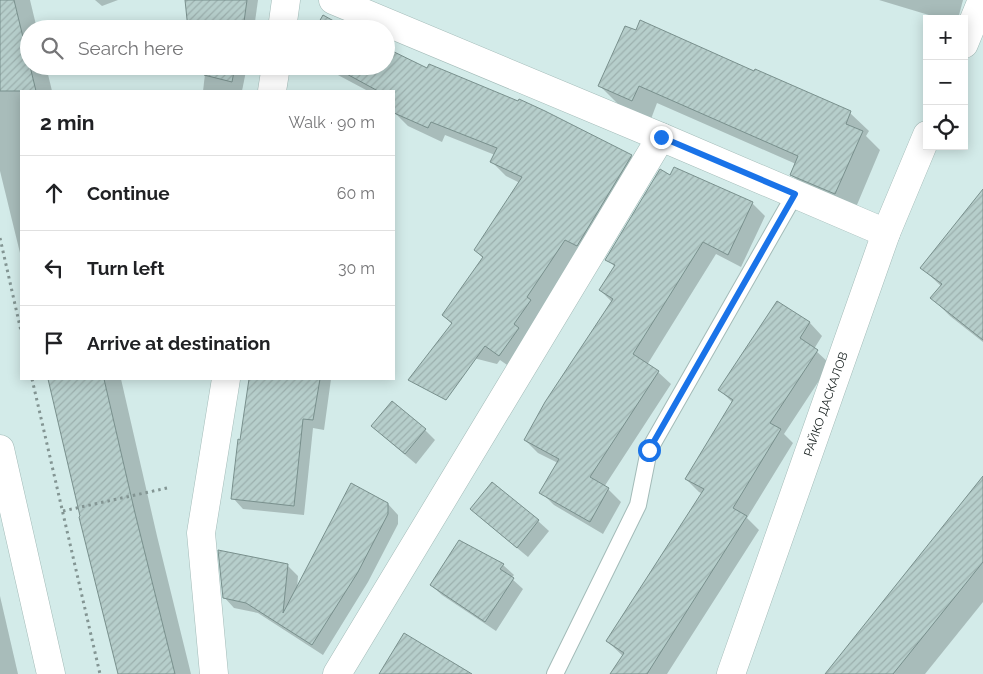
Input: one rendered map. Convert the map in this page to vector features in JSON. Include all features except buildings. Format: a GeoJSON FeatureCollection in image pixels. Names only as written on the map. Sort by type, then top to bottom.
{"type":"FeatureCollection","features":[{"type":"Feature","properties":{"kind":"street"},"geometry":{"type":"LineString","coordinates":[[283,20],[286,0]]}},
{"type":"Feature","properties":{"kind":"street"},"geometry":{"type":"LineString","coordinates":[[333,0],[381,20]]}},
{"type":"Feature","properties":{"kind":"street"},"geometry":{"type":"LineString","coordinates":[[968,34],[982,0]]}},
{"type":"Feature","properties":{"kind":"street"},"geometry":{"type":"LineString","coordinates":[[395,26],[661,137],[886,234]]}},
{"type":"Feature","properties":{"kind":"street"},"geometry":{"type":"LineString","coordinates":[[272,90],[275,75]]}},
{"type":"Feature","properties":{"kind":"street"},"geometry":{"type":"LineString","coordinates":[[337,674],[661,137]]}},
{"type":"Feature","properties":{"kind":"street","name":"РАЙКО ДАСКАЛОВ"},"geometry":{"type":"LineString","coordinates":[[731,674],[886,234],[923,145]]}},
{"type":"Feature","properties":{"kind":"street"},"geometry":{"type":"LineString","coordinates":[[214,674],[201,533],[226,380]]}},
{"type":"Feature","properties":{"kind":"street"},"geometry":{"type":"LineString","coordinates":[[0,449],[51,674]]}},
{"type":"Feature","properties":{"kind":"lane"},"geometry":{"type":"LineString","coordinates":[[555,674],[638,505],[649,450],[795,194]]}},
{"type":"Feature","properties":{"kind":"path"},"geometry":{"type":"LineString","coordinates":[[0,238],[20,327]]}},
{"type":"Feature","properties":{"kind":"path"},"geometry":{"type":"LineString","coordinates":[[32,380],[100,674]]}},
{"type":"Feature","properties":{"kind":"path"},"geometry":{"type":"LineString","coordinates":[[62,511],[167,488]]}},
{"type":"Feature","properties":{"kind":"route"},"geometry":{"type":"LineString","coordinates":[[649,450],[795,194],[661,137]]}}]}
